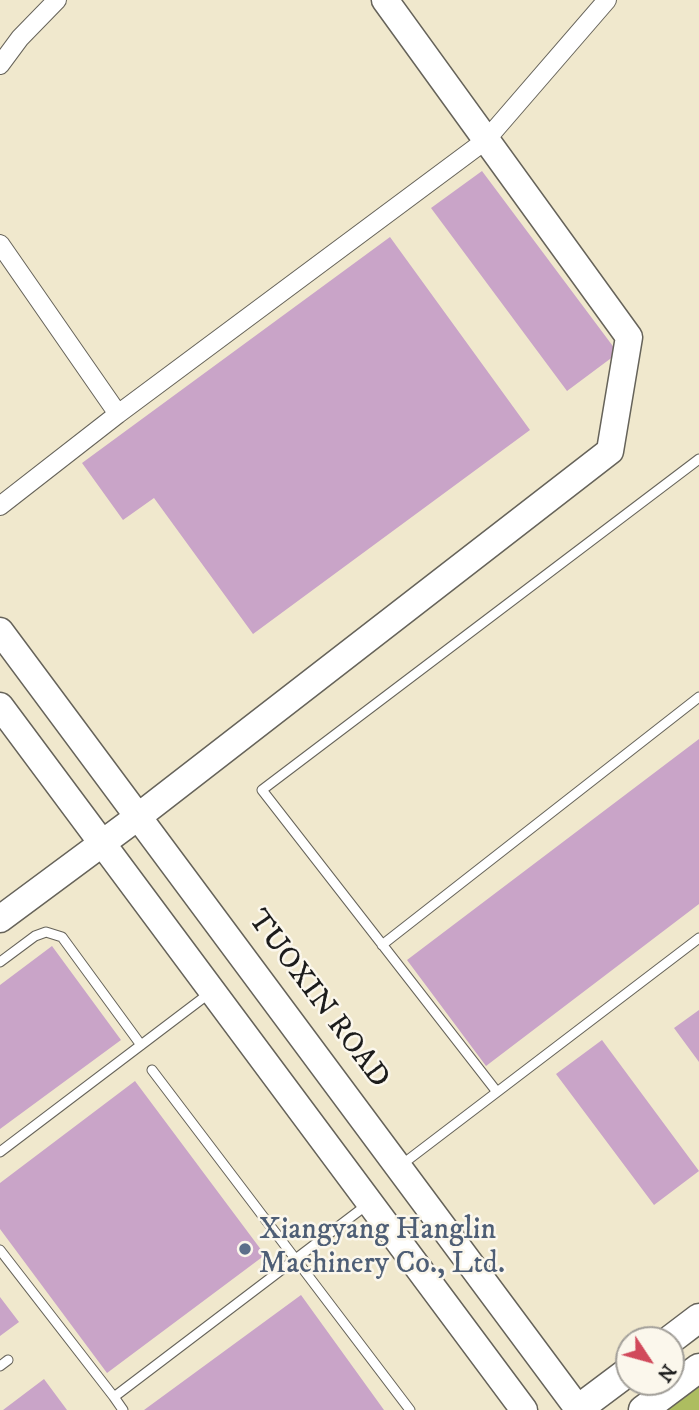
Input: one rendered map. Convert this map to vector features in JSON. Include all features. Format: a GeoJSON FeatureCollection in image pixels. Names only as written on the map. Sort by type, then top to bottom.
{"type":"FeatureCollection","features":[{"type":"Feature","properties":{"kind":"main road"},"geometry":{"type":"LineString","coordinates":[[685,1329],[699,1318]]}},
{"type":"Feature","properties":{"kind":"main road"},"geometry":{"type":"LineString","coordinates":[[643,1410],[699,1368]]}},
{"type":"Feature","properties":{"kind":"main road"},"geometry":{"type":"LineString","coordinates":[[578,1410],[615,1382]]}},
{"type":"Feature","properties":{"kind":"street"},"geometry":{"type":"LineString","coordinates":[[0,65],[20,38],[57,0]]}},
{"type":"Feature","properties":{"kind":"street"},"geometry":{"type":"LineString","coordinates":[[0,919],[139,816],[610,452],[629,337],[385,0]]}},
{"type":"Feature","properties":{"kind":"street"},"geometry":{"type":"LineString","coordinates":[[0,506],[118,414],[486,140],[607,0]]}},
{"type":"Feature","properties":{"kind":"street"},"geometry":{"type":"LineString","coordinates":[[0,244],[118,414]]}},
{"type":"Feature","properties":{"kind":"street","name":"TUOXIN ROAD"},"geometry":{"type":"LineString","coordinates":[[0,631],[578,1410]]}},
{"type":"Feature","properties":{"kind":"street"},"geometry":{"type":"LineString","coordinates":[[0,706],[524,1410]]}},
{"type":"Feature","properties":{"kind":"lane"},"geometry":{"type":"LineString","coordinates":[[497,1092],[262,790],[699,459]]}},
{"type":"Feature","properties":{"kind":"lane"},"geometry":{"type":"LineString","coordinates":[[382,945],[699,698]]}},
{"type":"Feature","properties":{"kind":"lane"},"geometry":{"type":"LineString","coordinates":[[0,962],[35,936],[46,932],[62,937],[141,1045]]}},
{"type":"Feature","properties":{"kind":"lane"},"geometry":{"type":"LineString","coordinates":[[399,1167],[699,938]]}},
{"type":"Feature","properties":{"kind":"lane"},"geometry":{"type":"LineString","coordinates":[[0,1153],[212,991]]}},
{"type":"Feature","properties":{"kind":"lane"},"geometry":{"type":"LineString","coordinates":[[152,1070],[410,1410]]}},
{"type":"Feature","properties":{"kind":"lane"},"geometry":{"type":"LineString","coordinates":[[114,1397],[369,1202]]}},
{"type":"Feature","properties":{"kind":"lane"},"geometry":{"type":"LineString","coordinates":[[0,1250],[123,1410]]}},
{"type":"Feature","properties":{"kind":"green space"},"geometry":{"type":"Polygon","coordinates":[[[699,1368],[699,1410],[643,1410],[662,1396],[685,1396],[685,1378],[699,1368]]]}},
{"type":"Feature","properties":{"kind":"building"},"geometry":{"type":"Polygon","coordinates":[[[482,171],[618,353],[567,391],[431,208],[482,171]]]}},
{"type":"Feature","properties":{"kind":"building"},"geometry":{"type":"Polygon","coordinates":[[[390,237],[530,430],[253,634],[154,498],[123,520],[82,463],[390,237]]]}},
{"type":"Feature","properties":{"kind":"building"},"geometry":{"type":"Polygon","coordinates":[[[699,739],[699,904],[486,1066],[407,960],[699,739]]]}},
{"type":"Feature","properties":{"kind":"building"},"geometry":{"type":"Polygon","coordinates":[[[52,946],[121,1040],[0,1129],[0,985],[52,946]]]}},
{"type":"Feature","properties":{"kind":"building"},"geometry":{"type":"Polygon","coordinates":[[[699,1010],[699,1062],[674,1028],[699,1010]]]}},
{"type":"Feature","properties":{"kind":"building"},"geometry":{"type":"Polygon","coordinates":[[[602,1040],[699,1171],[654,1205],[556,1074],[602,1040]]]}},
{"type":"Feature","properties":{"kind":"building"},"geometry":{"type":"Polygon","coordinates":[[[135,1081],[265,1255],[107,1373],[0,1229],[0,1183],[135,1081]]]}},
{"type":"Feature","properties":{"kind":"building"},"geometry":{"type":"Polygon","coordinates":[[[301,1295],[384,1410],[144,1410],[301,1295]]]}},
{"type":"Feature","properties":{"kind":"building"},"geometry":{"type":"Polygon","coordinates":[[[0,1297],[19,1322],[0,1336],[0,1297]]]}},
{"type":"Feature","properties":{"kind":"building"},"geometry":{"type":"Polygon","coordinates":[[[44,1379],[67,1410],[3,1410],[44,1379]]]}},
{"type":"Feature","properties":{"kind":"place","name":"Xiangyang Hanglin Machinery Co., Ltd."},"geometry":{"type":"Point","coordinates":[245,1249]}}]}
